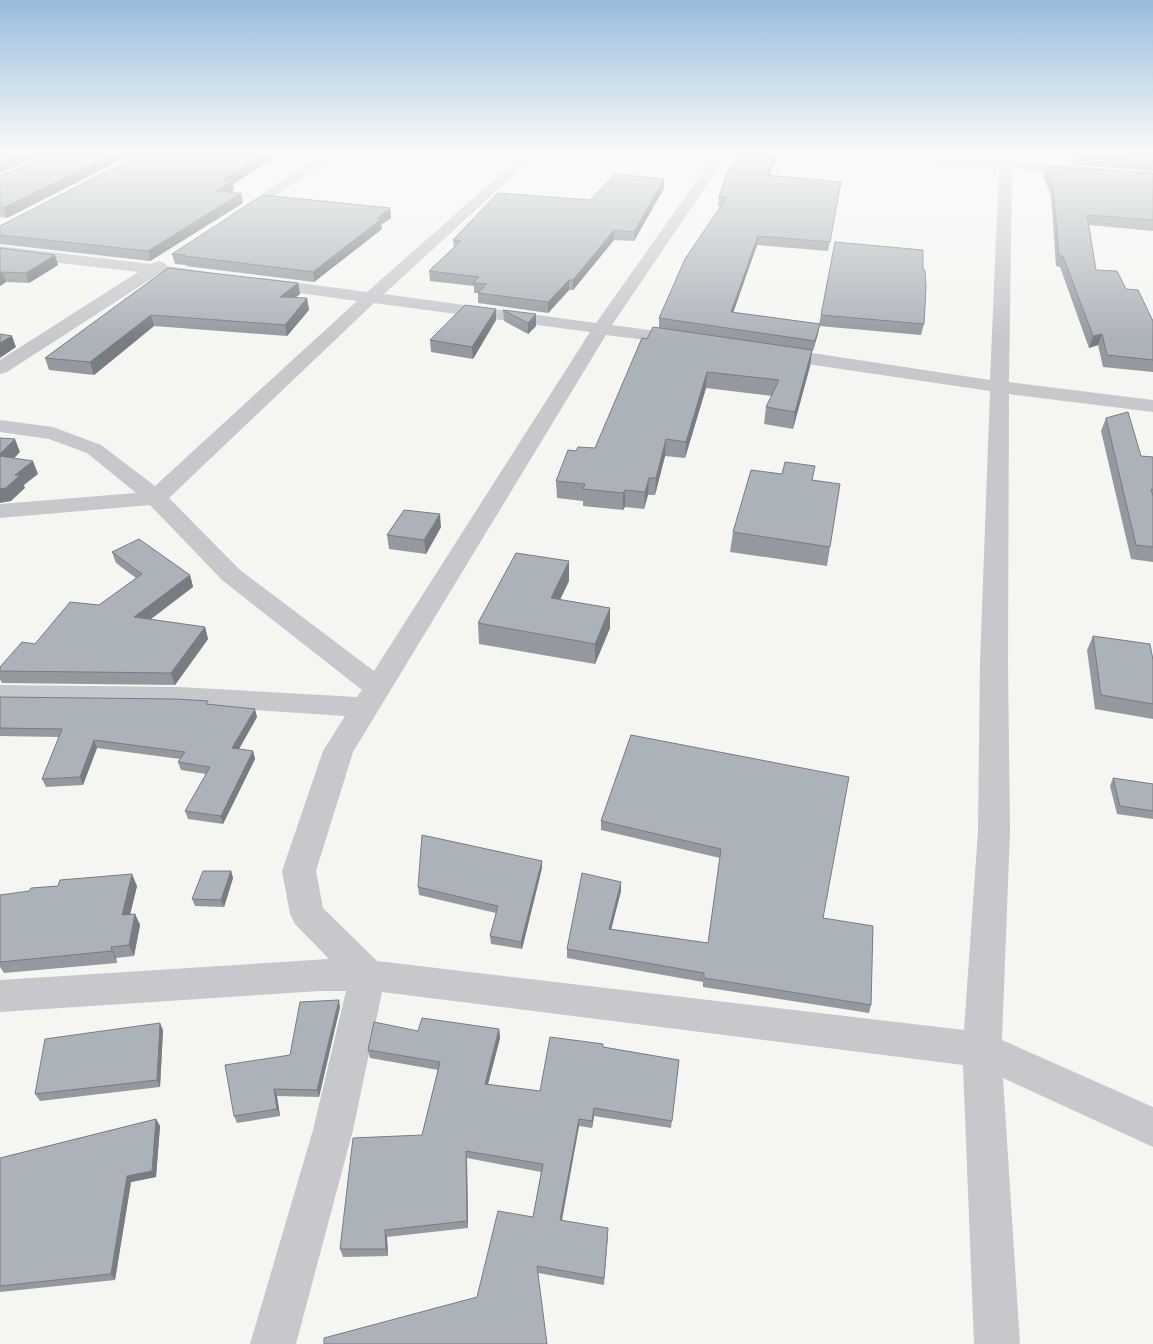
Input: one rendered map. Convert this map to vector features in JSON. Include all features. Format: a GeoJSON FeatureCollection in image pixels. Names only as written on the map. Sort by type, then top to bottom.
{"type":"FeatureCollection","features":[{"type":"Feature","properties":{"kind":"street"},"geometry":{"type":"LineString","coordinates":[[228,221],[238,215]]}},
{"type":"Feature","properties":{"kind":"street"},"geometry":{"type":"LineString","coordinates":[[0,511],[156,498],[372,296],[463,215]]}},
{"type":"Feature","properties":{"kind":"street"},"geometry":{"type":"LineString","coordinates":[[368,975],[307,914],[299,871],[338,751],[602,327],[680,215]]}},
{"type":"Feature","properties":{"kind":"street"},"geometry":{"type":"LineString","coordinates":[[997,1344],[982,1050],[994,831],[994,663],[1003,215]]}},
{"type":"Feature","properties":{"kind":"street"},"geometry":{"type":"LineString","coordinates":[[0,251],[214,277]]}},
{"type":"Feature","properties":{"kind":"street"},"geometry":{"type":"LineString","coordinates":[[0,368],[170,259]]}},
{"type":"Feature","properties":{"kind":"street"},"geometry":{"type":"LineString","coordinates":[[243,280],[602,327],[700,342]]}},
{"type":"Feature","properties":{"kind":"street"},"geometry":{"type":"LineString","coordinates":[[758,351],[1000,388],[1153,406]]}},
{"type":"Feature","properties":{"kind":"street"},"geometry":{"type":"LineString","coordinates":[[0,426],[54,433],[94,449],[156,498],[231,574],[371,697]]}},
{"type":"Feature","properties":{"kind":"street"},"geometry":{"type":"LineString","coordinates":[[0,694],[371,697]]}},
{"type":"Feature","properties":{"kind":"street"},"geometry":{"type":"LineString","coordinates":[[273,1344],[333,1130],[368,975]]}},
{"type":"Feature","properties":{"kind":"street"},"geometry":{"type":"LineString","coordinates":[[0,996],[310,976],[368,975],[982,1050],[1153,1127]]}},
{"type":"Feature","properties":{"kind":"building"},"geometry":{"type":"Polygon","coordinates":[[[22,215],[206,215],[148,251],[0,235],[0,226],[22,215]]]}},
{"type":"Feature","properties":{"kind":"building"},"geometry":{"type":"Polygon","coordinates":[[[233,215],[381,215],[377,218],[381,219],[313,272],[172,254],[233,215]]]}},
{"type":"Feature","properties":{"kind":"building"},"geometry":{"type":"Polygon","coordinates":[[[477,215],[644,215],[634,232],[614,230],[573,280],[569,280],[548,302],[478,293],[487,284],[473,283],[479,277],[429,271],[461,241],[453,240],[477,215]]]}},
{"type":"Feature","properties":{"kind":"building"},"geometry":{"type":"Polygon","coordinates":[[[715,215],[835,215],[830,242],[758,236],[731,312],[820,324],[815,341],[659,318],[685,259],[715,215]]]}},
{"type":"Feature","properties":{"kind":"building"},"geometry":{"type":"Polygon","coordinates":[[[1056,215],[1153,215],[1153,220],[1087,215],[1096,270],[1117,271],[1126,289],[1138,290],[1153,321],[1153,360],[1107,355],[1102,334],[1093,336],[1063,256],[1059,256],[1056,215]]]}},
{"type":"Feature","properties":{"kind":"building"},"geometry":{"type":"Polygon","coordinates":[[[835,242],[923,250],[923,270],[925,270],[926,287],[924,324],[821,315],[835,242]]]}},
{"type":"Feature","properties":{"kind":"building"},"geometry":{"type":"Polygon","coordinates":[[[0,248],[55,255],[26,273],[0,273],[0,248]]]}},
{"type":"Feature","properties":{"kind":"building"},"geometry":{"type":"Polygon","coordinates":[[[168,268],[298,283],[280,297],[307,298],[285,325],[151,315],[90,362],[45,358],[168,268]]]}},
{"type":"Feature","properties":{"kind":"building"},"geometry":{"type":"Polygon","coordinates":[[[465,305],[496,309],[472,347],[430,340],[465,305]]]}},
{"type":"Feature","properties":{"kind":"building"},"geometry":{"type":"Polygon","coordinates":[[[503,310],[536,314],[528,323],[503,310]]]}},
{"type":"Feature","properties":{"kind":"building"},"geometry":{"type":"Polygon","coordinates":[[[653,327],[812,350],[795,412],[766,407],[779,380],[707,372],[686,442],[666,439],[656,478],[649,478],[645,492],[625,490],[623,493],[583,489],[585,484],[556,481],[568,450],[576,451],[578,447],[595,448],[642,338],[647,339],[653,327]]]}},
{"type":"Feature","properties":{"kind":"building"},"geometry":{"type":"Polygon","coordinates":[[[0,334],[12,336],[0,343],[0,334]]]}},
{"type":"Feature","properties":{"kind":"building"},"geometry":{"type":"Polygon","coordinates":[[[1128,412],[1141,456],[1153,457],[1153,490],[1151,489],[1153,496],[1153,547],[1136,545],[1106,418],[1128,412]]]}},
{"type":"Feature","properties":{"kind":"building"},"geometry":{"type":"Polygon","coordinates":[[[0,438],[15,439],[0,454],[0,438]]]}},
{"type":"Feature","properties":{"kind":"building"},"geometry":{"type":"Polygon","coordinates":[[[0,456],[33,461],[15,475],[20,475],[6,488],[0,489],[0,456]]]}},
{"type":"Feature","properties":{"kind":"building"},"geometry":{"type":"Polygon","coordinates":[[[785,462],[815,466],[812,480],[840,484],[830,547],[733,532],[751,470],[782,474],[785,462]]]}},
{"type":"Feature","properties":{"kind":"building"},"geometry":{"type":"Polygon","coordinates":[[[404,510],[440,514],[424,540],[387,535],[404,510]]]}},
{"type":"Feature","properties":{"kind":"building"},"geometry":{"type":"Polygon","coordinates":[[[139,539],[190,575],[134,617],[205,627],[171,673],[0,671],[0,667],[22,642],[35,644],[70,602],[99,605],[142,574],[112,552],[139,539]]]}},
{"type":"Feature","properties":{"kind":"building"},"geometry":{"type":"Polygon","coordinates":[[[516,553],[569,561],[551,598],[610,608],[595,644],[478,623],[516,553]]]}},
{"type":"Feature","properties":{"kind":"building"},"geometry":{"type":"Polygon","coordinates":[[[1093,636],[1150,644],[1153,660],[1153,704],[1101,695],[1093,636]]]}},
{"type":"Feature","properties":{"kind":"building"},"geometry":{"type":"Polygon","coordinates":[[[0,697],[176,699],[208,701],[206,704],[255,709],[232,748],[253,751],[221,816],[185,811],[210,767],[178,762],[185,752],[94,740],[80,777],[42,779],[62,729],[0,728],[0,697]]]}},
{"type":"Feature","properties":{"kind":"building"},"geometry":{"type":"Polygon","coordinates":[[[631,735],[849,777],[823,918],[873,926],[871,1005],[704,978],[704,973],[567,949],[582,873],[621,882],[609,929],[708,943],[721,849],[601,821],[631,735]]]}},
{"type":"Feature","properties":{"kind":"building"},"geometry":{"type":"Polygon","coordinates":[[[1113,778],[1153,784],[1153,811],[1120,806],[1113,778]]]}},
{"type":"Feature","properties":{"kind":"building"},"geometry":{"type":"Polygon","coordinates":[[[422,835],[542,861],[521,942],[490,936],[498,906],[418,887],[422,835]]]}},
{"type":"Feature","properties":{"kind":"building"},"geometry":{"type":"Polygon","coordinates":[[[203,871],[231,871],[221,900],[192,899],[203,871]]]}},
{"type":"Feature","properties":{"kind":"building"},"geometry":{"type":"Polygon","coordinates":[[[132,874],[122,915],[135,914],[129,945],[111,947],[112,951],[0,962],[0,895],[29,891],[31,888],[58,886],[60,880],[132,874]]]}},
{"type":"Feature","properties":{"kind":"building"},"geometry":{"type":"Polygon","coordinates":[[[339,1000],[317,1090],[274,1089],[277,1109],[234,1116],[225,1065],[290,1055],[300,1002],[339,1000]]]}},
{"type":"Feature","properties":{"kind":"building"},"geometry":{"type":"Polygon","coordinates":[[[422,1018],[499,1029],[485,1084],[540,1091],[550,1037],[603,1044],[603,1047],[679,1060],[672,1121],[594,1108],[592,1121],[579,1119],[560,1220],[608,1228],[604,1278],[537,1266],[547,1344],[324,1344],[324,1338],[477,1297],[498,1211],[533,1217],[543,1164],[466,1151],[467,1221],[385,1230],[386,1249],[340,1249],[353,1138],[422,1135],[440,1062],[368,1050],[374,1022],[418,1031],[422,1018]]]}},
{"type":"Feature","properties":{"kind":"building"},"geometry":{"type":"Polygon","coordinates":[[[160,1023],[157,1080],[35,1094],[45,1039],[160,1023]]]}},
{"type":"Feature","properties":{"kind":"building"},"geometry":{"type":"Polygon","coordinates":[[[156,1119],[152,1171],[127,1176],[111,1274],[0,1286],[0,1158],[156,1119]]]}}]}
